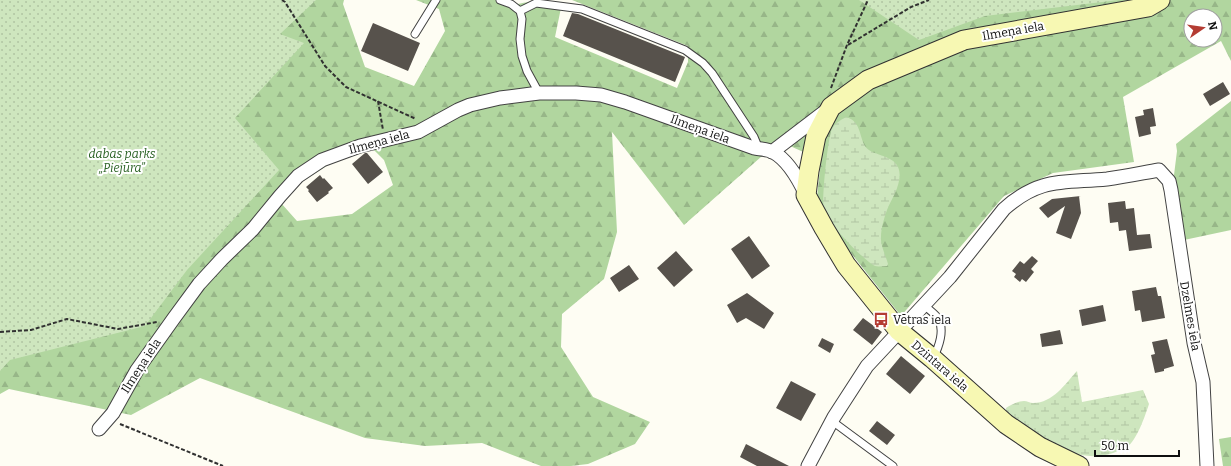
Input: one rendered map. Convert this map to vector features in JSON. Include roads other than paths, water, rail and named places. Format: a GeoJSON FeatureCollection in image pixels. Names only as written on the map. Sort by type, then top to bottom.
{"type":"FeatureCollection","features":[{"type":"Feature","properties":{"kind":"street","name":"Ilmeņa iela"},"geometry":{"type":"LineString","coordinates":[[772,152],[868,80],[964,40],[1148,7],[1160,0]]}},
{"type":"Feature","properties":{"kind":"street","name":"Ilmeņa iela"},"geometry":{"type":"LineString","coordinates":[[99,429],[113,413],[137,370],[199,284],[253,229],[298,176],[322,160],[336,154],[418,132],[470,105],[500,98],[539,93],[576,92],[601,95],[759,149],[772,152],[789,166],[806,195]]}},
{"type":"Feature","properties":{"kind":"street","name":"Ilmeņa iela"},"geometry":{"type":"LineString","coordinates":[[806,195],[808,171],[816,136],[832,107]]}},
{"type":"Feature","properties":{"kind":"street","name":"Dzelmes iela"},"geometry":{"type":"LineString","coordinates":[[924,305],[950,277],[1004,209],[1025,192],[1038,186],[1053,183],[1108,178],[1159,170],[1169,181],[1171,190],[1194,343],[1203,382],[1207,466]]}},
{"type":"Feature","properties":{"kind":"street","name":"Dzintara iela"},"geometry":{"type":"LineString","coordinates":[[806,195],[846,265],[899,331],[932,358],[1006,424],[1040,447],[1079,466]]}},
{"type":"Feature","properties":{"kind":"street"},"geometry":{"type":"LineString","coordinates":[[808,466],[832,421],[867,366],[924,305]]}},
{"type":"Feature","properties":{"kind":"lane"},"geometry":{"type":"LineString","coordinates":[[415,34],[436,0]]}},
{"type":"Feature","properties":{"kind":"lane"},"geometry":{"type":"LineString","coordinates":[[500,0],[511,4],[520,11],[522,19],[520,39],[522,56],[527,71],[539,93]]}},
{"type":"Feature","properties":{"kind":"lane"},"geometry":{"type":"LineString","coordinates":[[520,11],[536,3],[582,9],[684,50],[703,63],[712,73],[754,137],[759,149]]}},
{"type":"Feature","properties":{"kind":"lane"},"geometry":{"type":"LineString","coordinates":[[924,305],[938,319],[941,332],[938,349],[932,358]]}},
{"type":"Feature","properties":{"kind":"lane"},"geometry":{"type":"LineString","coordinates":[[832,421],[893,466]]}},
{"type":"Feature","properties":{"kind":"place","name":"Vētras iela"},"geometry":{"type":"Point","coordinates":[881,320]}},
{"type":"Feature","properties":{"kind":"park label","name":"dabas parks „Piejūra”"},"geometry":{"type":"Point","coordinates":[122,161]}}]}
